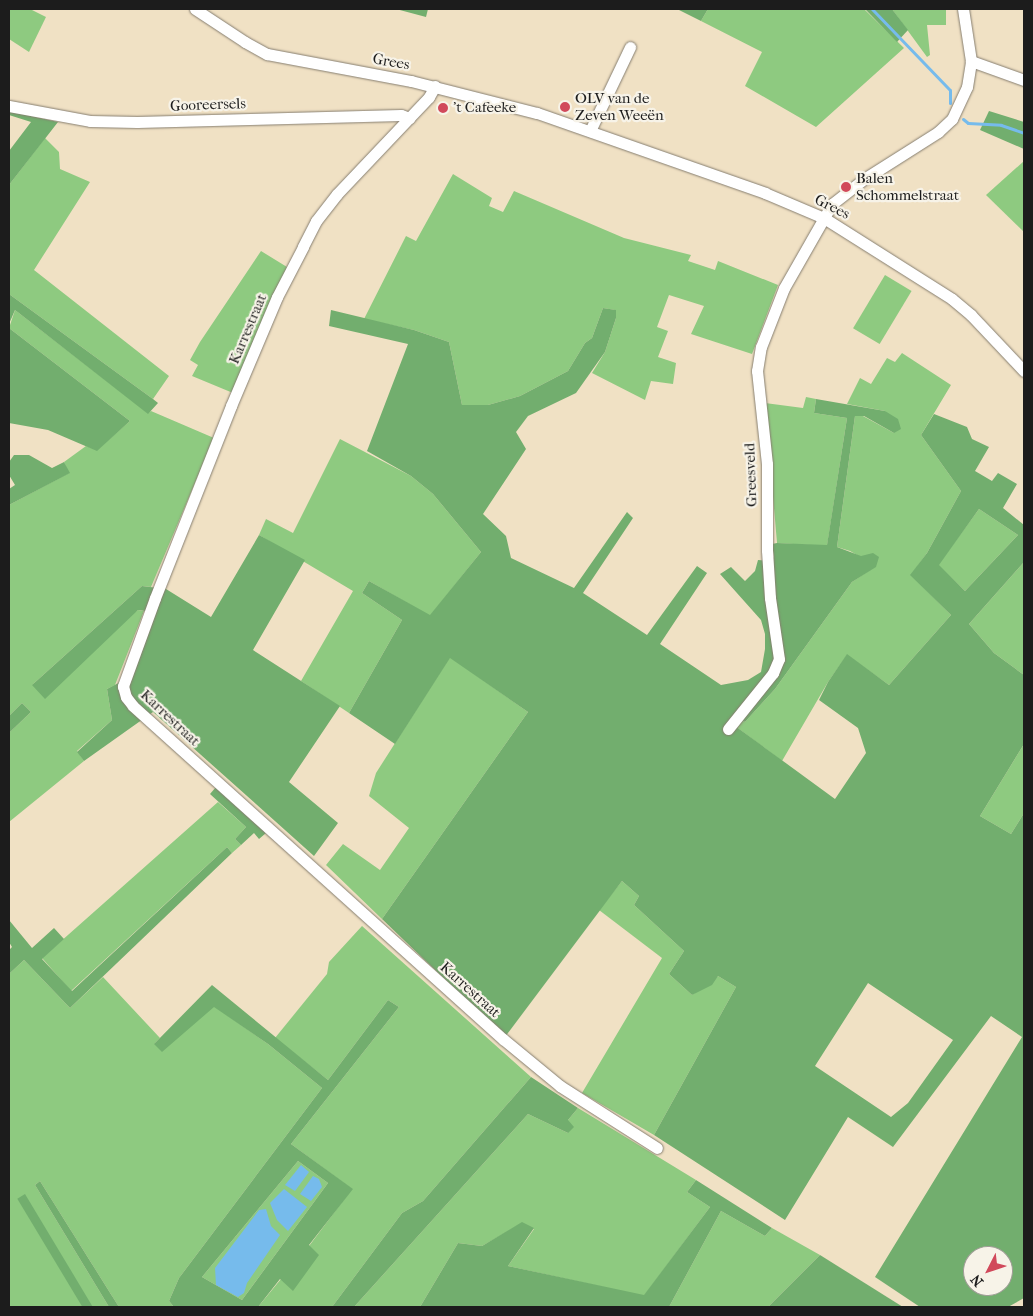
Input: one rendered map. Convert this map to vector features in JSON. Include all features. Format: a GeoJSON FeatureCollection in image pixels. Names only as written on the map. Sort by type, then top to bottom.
{"type":"FeatureCollection","features":[{"type":"Feature","properties":{"kind":"street","name":"Grees"},"geometry":{"type":"LineString","coordinates":[[195,9],[244,42],[267,54],[435,86],[537,113],[756,190],[824,218],[952,299],[971,315],[1024,371]]}},
{"type":"Feature","properties":{"kind":"street","name":"Greesveld"},"geometry":{"type":"LineString","coordinates":[[728,729],[773,673],[779,659],[779,646],[773,625],[767,550],[767,464],[757,378],[759,358],[777,302],[824,218],[838,197],[938,132],[952,118],[966,87],[971,61],[963,9]]}},
{"type":"Feature","properties":{"kind":"street"},"geometry":{"type":"LineString","coordinates":[[590,131],[630,47]]}},
{"type":"Feature","properties":{"kind":"street"},"geometry":{"type":"LineString","coordinates":[[971,61],[1024,80]]}},
{"type":"Feature","properties":{"kind":"street","name":"Karrestraat"},"geometry":{"type":"LineString","coordinates":[[435,86],[429,97],[337,194],[321,215],[277,297],[231,406],[151,607],[123,686],[126,697],[246,809],[509,1045],[560,1086],[657,1148]]}},
{"type":"Feature","properties":{"kind":"street","name":"Gooreersels"},"geometry":{"type":"LineString","coordinates":[[9,106],[100,121],[402,115],[409,118]]}},
{"type":"Feature","properties":{"kind":"green space"},"geometry":{"type":"Polygon","coordinates":[[[9,9],[30,9],[46,17],[29,52],[9,39],[9,9]]]}},
{"type":"Feature","properties":{"kind":"green space"},"geometry":{"type":"Polygon","coordinates":[[[396,9],[428,9],[426,17],[396,9]]]}},
{"type":"Feature","properties":{"kind":"green space"},"geometry":{"type":"Polygon","coordinates":[[[677,9],[708,9],[701,21],[677,9]]]}},
{"type":"Feature","properties":{"kind":"green space"},"geometry":{"type":"Polygon","coordinates":[[[708,9],[864,9],[904,48],[816,127],[745,86],[762,52],[701,21],[708,9]]]}},
{"type":"Feature","properties":{"kind":"green space"},"geometry":{"type":"Polygon","coordinates":[[[865,9],[892,9],[908,30],[897,42],[865,9]]]}},
{"type":"Feature","properties":{"kind":"green space"},"geometry":{"type":"Polygon","coordinates":[[[892,9],[946,9],[946,25],[927,25],[930,55],[927,57],[892,9]]]}},
{"type":"Feature","properties":{"kind":"green space"},"geometry":{"type":"Polygon","coordinates":[[[9,111],[58,122],[9,185],[9,151],[31,122],[9,115],[9,111]]]}},
{"type":"Feature","properties":{"kind":"green space"},"geometry":{"type":"Polygon","coordinates":[[[989,111],[1024,122],[1024,149],[980,130],[989,111]]]}},
{"type":"Feature","properties":{"kind":"green space"},"geometry":{"type":"Polygon","coordinates":[[[45,138],[59,152],[60,169],[90,182],[34,270],[169,376],[153,399],[9,294],[9,185],[45,138]]]}},
{"type":"Feature","properties":{"kind":"green space"},"geometry":{"type":"Polygon","coordinates":[[[1024,161],[1024,232],[986,195],[1024,161]]]}},
{"type":"Feature","properties":{"kind":"green space"},"geometry":{"type":"Polygon","coordinates":[[[453,174],[492,198],[489,206],[503,212],[514,191],[624,238],[691,255],[688,261],[715,270],[718,261],[778,285],[752,354],[691,334],[704,306],[669,295],[657,327],[668,331],[658,357],[676,363],[673,384],[651,381],[645,400],[592,373],[605,352],[616,318],[615,310],[603,308],[592,338],[585,343],[568,371],[520,396],[488,405],[462,405],[449,342],[414,330],[364,319],[406,236],[416,241],[453,174]]]}},
{"type":"Feature","properties":{"kind":"green space"},"geometry":{"type":"Polygon","coordinates":[[[261,251],[287,267],[233,393],[192,376],[198,365],[190,360],[261,251]]]}},
{"type":"Feature","properties":{"kind":"green space"},"geometry":{"type":"Polygon","coordinates":[[[885,275],[912,291],[880,344],[853,328],[885,275]]]}},
{"type":"Feature","properties":{"kind":"green space"},"geometry":{"type":"Polygon","coordinates":[[[9,294],[158,403],[148,414],[15,310],[9,324],[9,294]]]}},
{"type":"Feature","properties":{"kind":"green space"},"geometry":{"type":"Polygon","coordinates":[[[603,308],[616,310],[616,318],[605,352],[576,393],[528,416],[516,432],[526,449],[483,514],[506,536],[511,558],[574,588],[627,512],[633,518],[583,593],[647,635],[697,566],[707,573],[660,644],[721,685],[748,680],[761,672],[765,649],[765,634],[761,620],[720,574],[731,567],[745,581],[755,571],[758,560],[769,561],[774,557],[772,544],[827,545],[847,418],[814,413],[816,399],[885,411],[898,419],[901,429],[894,433],[864,416],[855,416],[837,547],[861,556],[873,553],[879,557],[876,567],[852,582],[775,689],[745,722],[737,717],[731,723],[835,799],[866,753],[858,728],[819,700],[828,682],[847,654],[889,685],[951,615],[910,575],[927,553],[961,491],[921,435],[934,414],[967,427],[972,439],[989,447],[975,471],[992,481],[998,473],[1017,484],[1003,508],[1024,525],[1024,562],[969,624],[994,653],[1024,675],[1024,744],[980,816],[1011,834],[1024,813],[1024,1298],[1008,1307],[920,1307],[875,1277],[1022,1037],[991,1016],[893,1147],[848,1117],[785,1220],[654,1135],[736,987],[718,976],[712,985],[692,995],[669,974],[684,951],[634,905],[639,896],[622,881],[505,1037],[382,919],[528,712],[450,658],[395,744],[349,713],[402,620],[362,593],[369,581],[430,615],[481,552],[433,494],[411,476],[367,451],[408,344],[329,326],[331,310],[414,330],[449,342],[462,405],[488,405],[520,396],[568,371],[585,343],[592,338],[603,308]],[[979,509],[939,565],[965,591],[1018,535],[979,509]],[[868,983],[815,1066],[891,1117],[908,1103],[953,1040],[868,983]]]}},
{"type":"Feature","properties":{"kind":"green space"},"geometry":{"type":"Polygon","coordinates":[[[15,310],[148,413],[151,411],[214,438],[151,587],[142,586],[32,685],[138,610],[144,611],[115,685],[107,689],[112,720],[77,751],[84,761],[9,822],[9,733],[31,712],[22,703],[9,716],[9,505],[69,473],[64,462],[86,446],[97,450],[130,421],[9,328],[15,310]]]}},
{"type":"Feature","properties":{"kind":"green space"},"geometry":{"type":"Polygon","coordinates":[[[9,328],[130,421],[97,451],[48,430],[9,423],[9,328]]]}},
{"type":"Feature","properties":{"kind":"green space"},"geometry":{"type":"Polygon","coordinates":[[[902,353],[951,385],[921,435],[961,491],[927,553],[911,575],[951,615],[889,685],[847,655],[828,682],[782,761],[731,723],[737,717],[745,722],[775,689],[852,582],[876,566],[850,551],[837,547],[855,416],[863,416],[894,433],[885,411],[847,404],[860,378],[871,384],[887,358],[895,362],[902,353]]]}},
{"type":"Feature","properties":{"kind":"green space"},"geometry":{"type":"Polygon","coordinates":[[[806,397],[816,399],[814,413],[847,418],[827,546],[777,543],[765,403],[803,408],[806,397]]]}},
{"type":"Feature","properties":{"kind":"green space"},"geometry":{"type":"Polygon","coordinates":[[[340,439],[411,476],[433,494],[481,552],[430,616],[369,581],[362,593],[402,620],[349,713],[301,681],[353,591],[259,535],[266,519],[293,533],[340,439]]]}},
{"type":"Feature","properties":{"kind":"green space"},"geometry":{"type":"Polygon","coordinates":[[[14,455],[29,455],[52,468],[64,462],[70,473],[9,505],[9,489],[15,485],[9,475],[9,462],[14,455]]]}},
{"type":"Feature","properties":{"kind":"green space"},"geometry":{"type":"Polygon","coordinates":[[[979,509],[1018,535],[965,591],[938,565],[979,509]]]}},
{"type":"Feature","properties":{"kind":"green space"},"geometry":{"type":"Polygon","coordinates":[[[259,535],[305,560],[253,650],[340,706],[289,782],[338,823],[314,856],[153,712],[84,761],[77,752],[112,720],[107,689],[128,678],[153,612],[138,610],[45,699],[32,685],[142,586],[166,589],[211,617],[259,535]]]}},
{"type":"Feature","properties":{"kind":"green space"},"geometry":{"type":"Polygon","coordinates":[[[1024,562],[1024,675],[994,653],[969,624],[1024,562]]]}},
{"type":"Feature","properties":{"kind":"green space"},"geometry":{"type":"Polygon","coordinates":[[[450,657],[528,712],[382,919],[326,865],[343,844],[380,870],[409,828],[369,796],[376,773],[450,657]]]}},
{"type":"Feature","properties":{"kind":"green space"},"geometry":{"type":"Polygon","coordinates":[[[22,703],[31,712],[9,733],[9,716],[22,703]]]}},
{"type":"Feature","properties":{"kind":"green space"},"geometry":{"type":"Polygon","coordinates":[[[1024,744],[1024,813],[1011,834],[980,816],[1024,744]]]}},
{"type":"Feature","properties":{"kind":"green space"},"geometry":{"type":"Polygon","coordinates":[[[216,787],[266,833],[259,839],[254,833],[241,845],[235,839],[246,827],[210,794],[216,787]]]}},
{"type":"Feature","properties":{"kind":"green space"},"geometry":{"type":"Polygon","coordinates":[[[218,802],[246,827],[235,839],[241,845],[232,853],[227,847],[71,991],[42,958],[218,802]]]}},
{"type":"Feature","properties":{"kind":"green space"},"geometry":{"type":"Polygon","coordinates":[[[227,847],[232,853],[70,1008],[24,960],[9,974],[9,950],[12,947],[9,942],[9,920],[32,948],[54,928],[64,939],[42,959],[72,991],[227,847]]]}},
{"type":"Feature","properties":{"kind":"green space"},"geometry":{"type":"Polygon","coordinates":[[[622,881],[639,896],[634,905],[684,951],[669,974],[692,995],[718,976],[736,987],[654,1135],[582,1093],[662,958],[599,910],[622,881]]]}},
{"type":"Feature","properties":{"kind":"green space"},"geometry":{"type":"Polygon","coordinates":[[[362,926],[531,1077],[423,1201],[402,1213],[332,1307],[258,1307],[281,1279],[293,1290],[309,1246],[352,1189],[291,1144],[399,1007],[388,1000],[328,1080],[275,1038],[327,974],[329,962],[362,926]]]}},
{"type":"Feature","properties":{"kind":"green space"},"geometry":{"type":"Polygon","coordinates":[[[24,960],[70,1008],[103,977],[160,1038],[154,1044],[214,1006],[268,1044],[322,1088],[179,1278],[169,1301],[174,1307],[119,1307],[40,1181],[35,1185],[109,1307],[9,1307],[9,974],[24,960]]]}},
{"type":"Feature","properties":{"kind":"green space"},"geometry":{"type":"Polygon","coordinates":[[[212,985],[328,1080],[388,1000],[399,1007],[291,1144],[353,1189],[309,1245],[319,1255],[293,1291],[280,1279],[258,1307],[174,1307],[169,1301],[179,1278],[322,1088],[268,1044],[214,1007],[162,1052],[154,1044],[212,985]],[[298,1161],[202,1277],[242,1300],[328,1183],[298,1161]]]}},
{"type":"Feature","properties":{"kind":"green space"},"geometry":{"type":"Polygon","coordinates":[[[531,1077],[578,1108],[568,1120],[574,1127],[568,1133],[528,1114],[354,1307],[332,1307],[402,1213],[423,1201],[531,1077]]]}},
{"type":"Feature","properties":{"kind":"green space"},"geometry":{"type":"Polygon","coordinates":[[[578,1108],[696,1180],[687,1192],[710,1207],[644,1296],[508,1266],[534,1229],[522,1223],[482,1246],[458,1243],[420,1307],[354,1307],[528,1114],[568,1133],[568,1120],[578,1108]]]}},
{"type":"Feature","properties":{"kind":"green space"},"geometry":{"type":"Polygon","coordinates":[[[298,1161],[328,1183],[242,1300],[202,1277],[298,1161]]]}},
{"type":"Feature","properties":{"kind":"green space"},"geometry":{"type":"Polygon","coordinates":[[[696,1180],[772,1228],[765,1236],[721,1211],[669,1307],[420,1307],[458,1243],[482,1246],[522,1222],[534,1228],[508,1266],[644,1295],[710,1207],[687,1192],[696,1180]]]}},
{"type":"Feature","properties":{"kind":"green space"},"geometry":{"type":"Polygon","coordinates":[[[40,1181],[119,1307],[109,1307],[35,1185],[40,1181]]]}},
{"type":"Feature","properties":{"kind":"green space"},"geometry":{"type":"Polygon","coordinates":[[[25,1194],[93,1307],[82,1307],[17,1199],[25,1194]]]}},
{"type":"Feature","properties":{"kind":"green space"},"geometry":{"type":"Polygon","coordinates":[[[721,1211],[765,1236],[772,1228],[820,1255],[768,1307],[669,1307],[721,1211]]]}},
{"type":"Feature","properties":{"kind":"green space"},"geometry":{"type":"Polygon","coordinates":[[[820,1255],[903,1307],[768,1307],[820,1255]]]}},
{"type":"Feature","properties":{"kind":"water"},"geometry":{"type":"Polygon","coordinates":[[[301,1165],[309,1172],[295,1191],[285,1185],[301,1165]]]}},
{"type":"Feature","properties":{"kind":"water"},"geometry":{"type":"Polygon","coordinates":[[[313,1176],[319,1179],[322,1187],[311,1201],[300,1194],[313,1176]]]}},
{"type":"Feature","properties":{"kind":"water"},"geometry":{"type":"Polygon","coordinates":[[[284,1189],[307,1207],[288,1231],[277,1220],[270,1203],[284,1189]]]}},
{"type":"Feature","properties":{"kind":"water"},"geometry":{"type":"Polygon","coordinates":[[[266,1209],[271,1226],[280,1235],[247,1283],[244,1293],[238,1297],[216,1285],[215,1268],[259,1210],[266,1209]]]}},
{"type":"Feature","properties":{"kind":"waterway"},"geometry":{"type":"LineString","coordinates":[[872,9],[950,90],[950,103]]}},
{"type":"Feature","properties":{"kind":"waterway"},"geometry":{"type":"LineString","coordinates":[[963,119],[968,123],[1001,125],[1024,133]]}},
{"type":"Feature","properties":{"kind":"place","name":"OLV van de Zeven Weeën"},"geometry":{"type":"Point","coordinates":[565,107]}},
{"type":"Feature","properties":{"kind":"place","name":"'t Cafeeke"},"geometry":{"type":"Point","coordinates":[443,108]}},
{"type":"Feature","properties":{"kind":"place","name":"Balen Schommelstraat"},"geometry":{"type":"Point","coordinates":[846,187]}}]}
